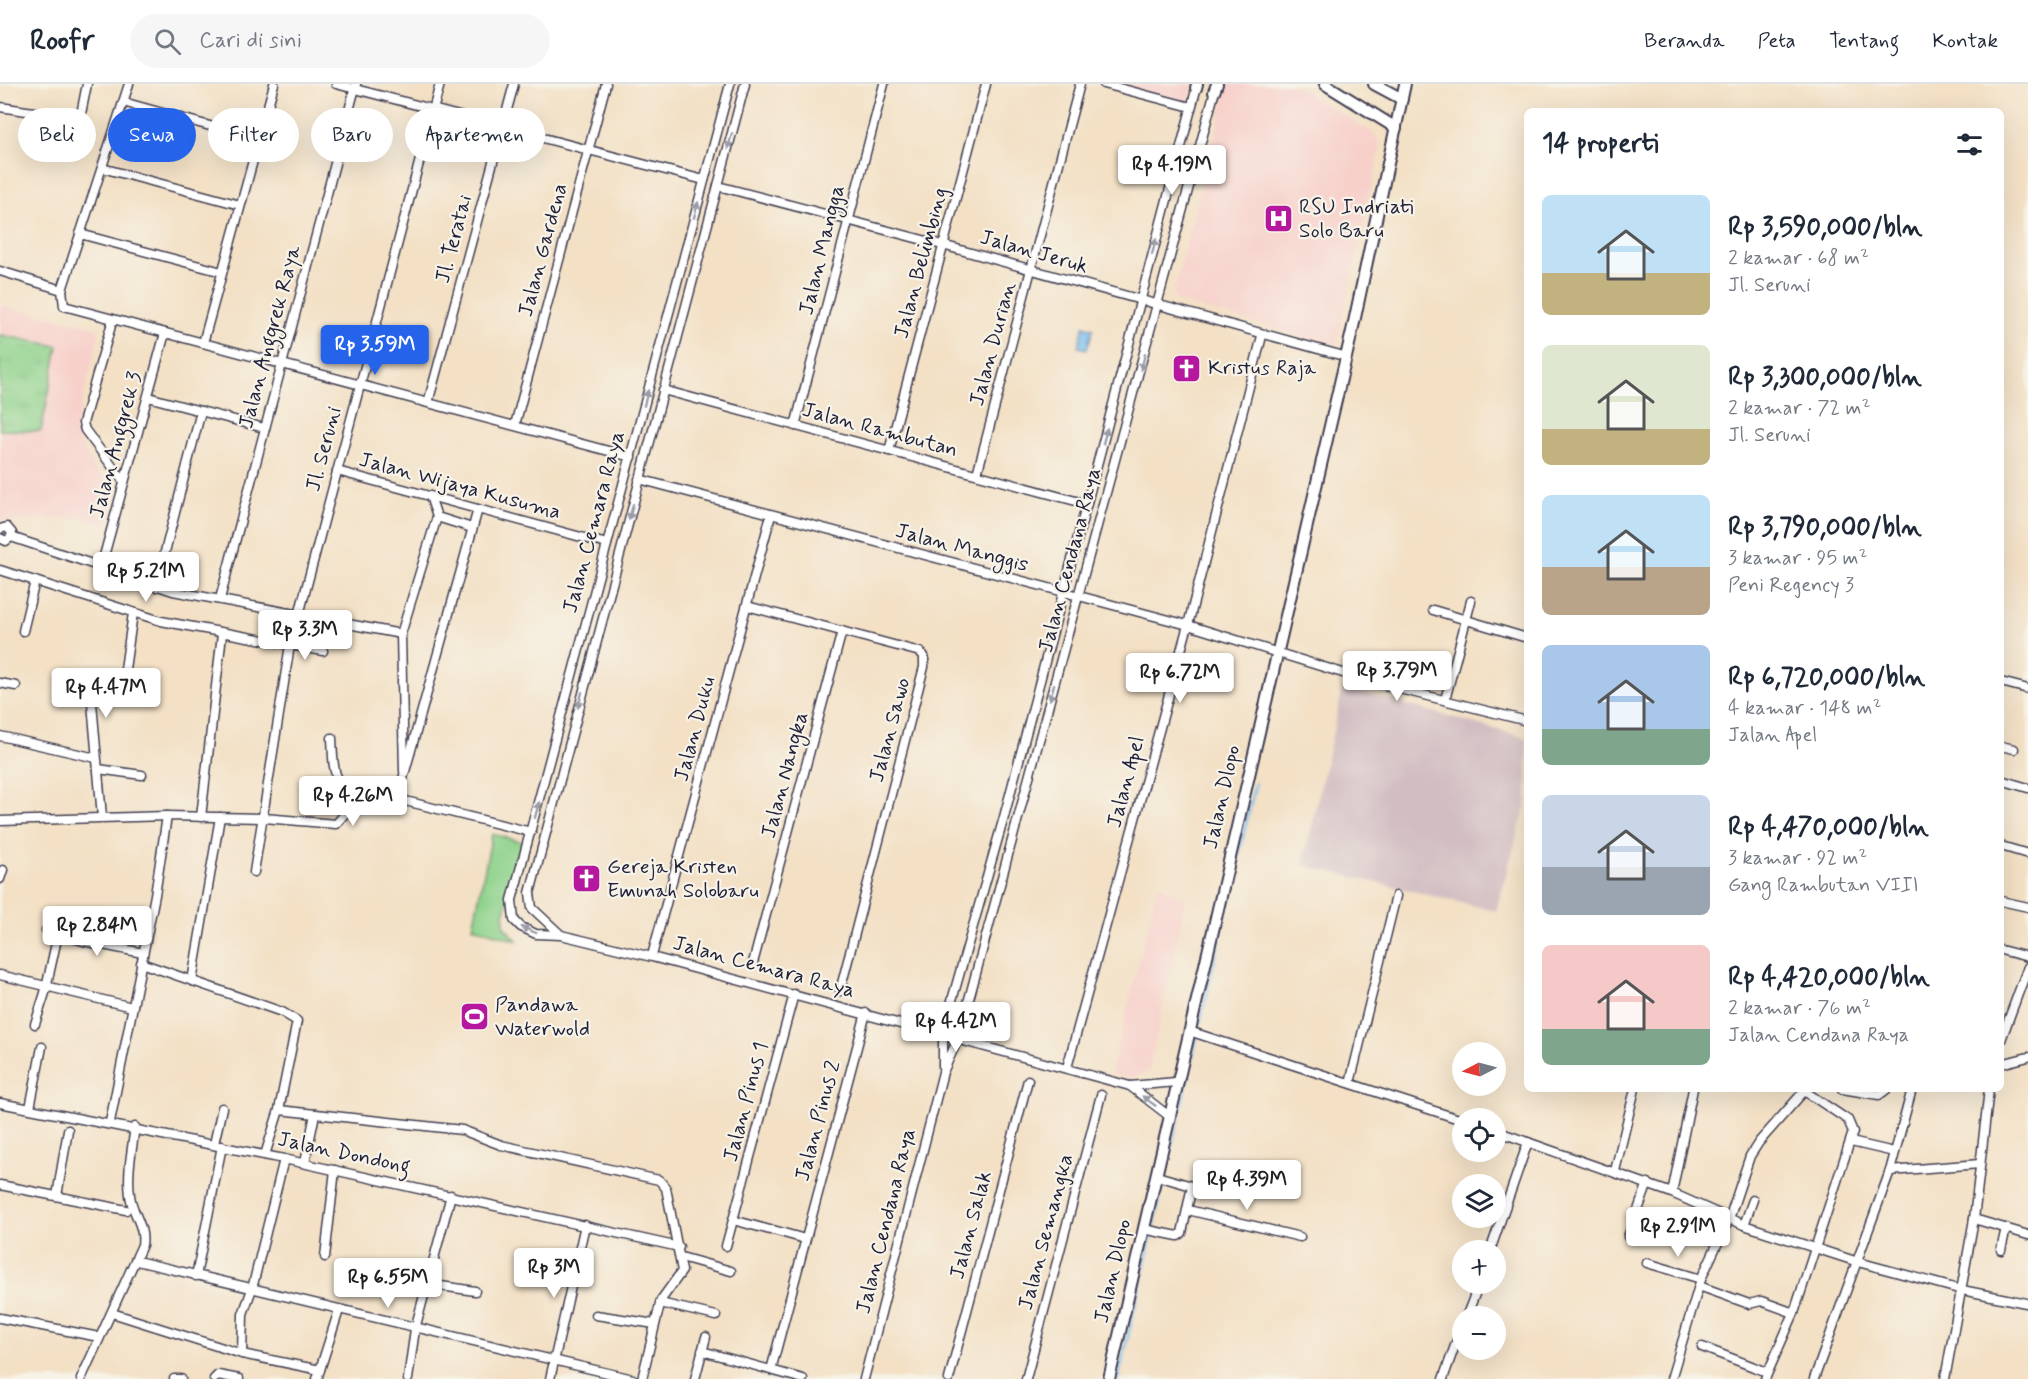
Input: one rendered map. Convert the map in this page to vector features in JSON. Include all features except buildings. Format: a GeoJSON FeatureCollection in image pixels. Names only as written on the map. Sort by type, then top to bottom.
{"type":"FeatureCollection","features":[{"type":"Feature","properties":{"kind":"street"},"geometry":{"type":"LineString","coordinates":[[0,106],[77,120],[82,115],[87,84]]}},
{"type":"Feature","properties":{"kind":"street"},"geometry":{"type":"LineString","coordinates":[[129,84],[62,290],[64,306],[631,457]]}},
{"type":"Feature","properties":{"kind":"street"},"geometry":{"type":"LineString","coordinates":[[267,108],[274,84]]}},
{"type":"Feature","properties":{"kind":"street"},"geometry":{"type":"LineString","coordinates":[[336,84],[355,87],[426,108]]}},
{"type":"Feature","properties":{"kind":"street","name":"Jl. Seruni"},"geometry":{"type":"LineString","coordinates":[[434,108],[440,84]]}},
{"type":"Feature","properties":{"kind":"street","name":"Jl. Teratai"},"geometry":{"type":"LineString","coordinates":[[508,108],[514,84]]}},
{"type":"Feature","properties":{"kind":"street","name":"Jalan Gardena"},"geometry":{"type":"LineString","coordinates":[[515,425],[606,84]]}},
{"type":"Feature","properties":{"kind":"street","name":"Jalan Cemara Raya"},"geometry":{"type":"LineString","coordinates":[[730,84],[512,900],[512,913],[518,924],[527,931],[561,935],[794,994],[958,1037],[1130,1086]]}},
{"type":"Feature","properties":{"kind":"street","name":"Jalan Cemara Raya"},"geometry":{"type":"LineString","coordinates":[[561,935],[534,911],[530,902],[601,620],[745,84]]}},
{"type":"Feature","properties":{"kind":"street","name":"Jalan Mangga"},"geometry":{"type":"LineString","coordinates":[[795,426],[884,84]]}},
{"type":"Feature","properties":{"kind":"street","name":"Jalan Belimbing"},"geometry":{"type":"LineString","coordinates":[[889,451],[946,246],[986,84]]}},
{"type":"Feature","properties":{"kind":"street","name":"Jalan Durian"},"geometry":{"type":"LineString","coordinates":[[977,474],[1080,84]]}},
{"type":"Feature","properties":{"kind":"street"},"geometry":{"type":"LineString","coordinates":[[1104,84],[1191,107]]}},
{"type":"Feature","properties":{"kind":"street"},"geometry":{"type":"LineString","coordinates":[[1374,84],[1402,99]]}},
{"type":"Feature","properties":{"kind":"street","name":"Jalan Dlopo"},"geometry":{"type":"LineString","coordinates":[[1108,1379],[1149,1230],[1176,1082],[1194,1032],[1276,653],[1353,327],[1405,84]]}},
{"type":"Feature","properties":{"kind":"street"},"geometry":{"type":"LineString","coordinates":[[1328,85],[1396,128]]}},
{"type":"Feature","properties":{"kind":"street","name":"Jalan Anggrek Raya"},"geometry":{"type":"LineString","coordinates":[[220,599],[355,87]]}},
{"type":"Feature","properties":{"kind":"street","name":"Jalan Cendana Raya"},"geometry":{"type":"LineString","coordinates":[[943,1072],[943,1033],[1004,817],[1196,87]]}},
{"type":"Feature","properties":{"kind":"street","name":"Jalan Cendana Raya"},"geometry":{"type":"LineString","coordinates":[[864,1379],[943,1072],[958,1037],[1215,90]]}},
{"type":"Feature","properties":{"kind":"street"},"geometry":{"type":"LineString","coordinates":[[123,102],[208,125]]}},
{"type":"Feature","properties":{"kind":"street"},"geometry":{"type":"LineString","coordinates":[[545,140],[704,180]]}},
{"type":"Feature","properties":{"kind":"street"},"geometry":{"type":"LineString","coordinates":[[203,343],[251,162]]}},
{"type":"Feature","properties":{"kind":"street","name":"Jl. Seruni"},"geometry":{"type":"LineString","coordinates":[[299,615],[419,162]]}},
{"type":"Feature","properties":{"kind":"street","name":"Jl. Teratai"},"geometry":{"type":"LineString","coordinates":[[428,403],[493,162]]}},
{"type":"Feature","properties":{"kind":"street"},"geometry":{"type":"LineString","coordinates":[[102,168],[240,205]]}},
{"type":"Feature","properties":{"kind":"street","name":"Jalan Jeruk"},"geometry":{"type":"LineString","coordinates":[[718,186],[1031,269],[1262,336],[1340,355]]}},
{"type":"Feature","properties":{"kind":"street"},"geometry":{"type":"LineString","coordinates":[[80,234],[222,272]]}},
{"type":"Feature","properties":{"kind":"street"},"geometry":{"type":"LineString","coordinates":[[0,271],[62,290]]}},
{"type":"Feature","properties":{"kind":"street"},"geometry":{"type":"LineString","coordinates":[[113,319],[83,423],[85,430],[124,482]]}},
{"type":"Feature","properties":{"kind":"street","name":"Jalan Anggrek 3"},"geometry":{"type":"LineString","coordinates":[[101,567],[165,333]]}},
{"type":"Feature","properties":{"kind":"street","name":"Jalan Apel"},"geometry":{"type":"LineString","coordinates":[[1068,1064],[1188,625],[1262,336]]}},
{"type":"Feature","properties":{"kind":"street"},"geometry":{"type":"LineString","coordinates":[[662,337],[676,341]]}},
{"type":"Feature","properties":{"kind":"street","name":"Jalan Rambutan"},"geometry":{"type":"LineString","coordinates":[[663,390],[1087,504]]}},
{"type":"Feature","properties":{"kind":"street"},"geometry":{"type":"LineString","coordinates":[[148,397],[264,428]]}},
{"type":"Feature","properties":{"kind":"street"},"geometry":{"type":"LineString","coordinates":[[156,587],[201,411]]}},
{"type":"Feature","properties":{"kind":"street","name":"Jalan Wijaya Kusuma"},"geometry":{"type":"LineString","coordinates":[[337,471],[607,544]]}},
{"type":"Feature","properties":{"kind":"street","name":"Jalan Manggis"},"geometry":{"type":"LineString","coordinates":[[639,479],[1078,598],[1188,625],[1276,653],[1524,720]]}},
{"type":"Feature","properties":{"kind":"street"},"geometry":{"type":"LineString","coordinates":[[404,771],[401,634],[437,517],[430,496]]}},
{"type":"Feature","properties":{"kind":"street"},"geometry":{"type":"LineString","coordinates":[[401,786],[478,509]]}},
{"type":"Feature","properties":{"kind":"street","name":"Jalan Duku"},"geometry":{"type":"LineString","coordinates":[[653,952],[771,515]]}},
{"type":"Feature","properties":{"kind":"street"},"geometry":{"type":"LineString","coordinates":[[437,517],[472,528]]}},
{"type":"Feature","properties":{"kind":"street"},"geometry":{"type":"LineString","coordinates":[[0,530],[7,528],[12,533],[11,537]]}},
{"type":"Feature","properties":{"kind":"street"},"geometry":{"type":"LineString","coordinates":[[11,537],[156,587],[401,634]]}},
{"type":"Feature","properties":{"kind":"street"},"geometry":{"type":"LineString","coordinates":[[0,538],[6,541],[11,537]]}},
{"type":"Feature","properties":{"kind":"street"},"geometry":{"type":"LineString","coordinates":[[0,570],[133,613],[222,634],[324,651]]}},
{"type":"Feature","properties":{"kind":"street"},"geometry":{"type":"LineString","coordinates":[[23,631],[35,581]]}},
{"type":"Feature","properties":{"kind":"street"},"geometry":{"type":"LineString","coordinates":[[1445,700],[1471,601]]}},
{"type":"Feature","properties":{"kind":"street","name":"Jalan Sawo"},"geometry":{"type":"LineString","coordinates":[[747,606],[920,652],[925,661],[840,991]]}},
{"type":"Feature","properties":{"kind":"street"},"geometry":{"type":"LineString","coordinates":[[1433,610],[1524,637]]}},
{"type":"Feature","properties":{"kind":"street"},"geometry":{"type":"LineString","coordinates":[[122,690],[133,613]]}},
{"type":"Feature","properties":{"kind":"street"},"geometry":{"type":"LineString","coordinates":[[588,616],[601,620]]}},
{"type":"Feature","properties":{"kind":"street","name":"Jalan Nangka"},"geometry":{"type":"LineString","coordinates":[[753,963],[842,631]]}},
{"type":"Feature","properties":{"kind":"street"},"geometry":{"type":"LineString","coordinates":[[201,817],[222,634]]}},
{"type":"Feature","properties":{"kind":"street"},"geometry":{"type":"LineString","coordinates":[[254,872],[290,645]]}},
{"type":"Feature","properties":{"kind":"street"},"geometry":{"type":"LineString","coordinates":[[90,680],[102,817]]}},
{"type":"Feature","properties":{"kind":"street"},"geometry":{"type":"LineString","coordinates":[[0,683],[16,687]]}},
{"type":"Feature","properties":{"kind":"street"},"geometry":{"type":"LineString","coordinates":[[2004,684],[2028,689]]}},
{"type":"Feature","properties":{"kind":"street"},"geometry":{"type":"LineString","coordinates":[[0,736],[96,758]]}},
{"type":"Feature","properties":{"kind":"street"},"geometry":{"type":"LineString","coordinates":[[332,738],[335,775],[344,790],[357,801]]}},
{"type":"Feature","properties":{"kind":"street"},"geometry":{"type":"LineString","coordinates":[[2004,747],[2014,749]]}},
{"type":"Feature","properties":{"kind":"street"},"geometry":{"type":"LineString","coordinates":[[98,769],[142,775]]}},
{"type":"Feature","properties":{"kind":"street"},"geometry":{"type":"LineString","coordinates":[[2004,781],[2028,788]]}},
{"type":"Feature","properties":{"kind":"street"},"geometry":{"type":"LineString","coordinates":[[0,821],[167,816],[264,818],[336,824],[362,794],[371,792],[531,832]]}},
{"type":"Feature","properties":{"kind":"street"},"geometry":{"type":"LineString","coordinates":[[110,1122],[167,816]]}},
{"type":"Feature","properties":{"kind":"street"},"geometry":{"type":"LineString","coordinates":[[192,981],[220,817]]}},
{"type":"Feature","properties":{"kind":"street"},"geometry":{"type":"LineString","coordinates":[[1004,817],[1017,820]]}},
{"type":"Feature","properties":{"kind":"street"},"geometry":{"type":"LineString","coordinates":[[527,845],[542,849]]}},
{"type":"Feature","properties":{"kind":"street"},"geometry":{"type":"LineString","coordinates":[[2004,847],[2028,854]]}},
{"type":"Feature","properties":{"kind":"street"},"geometry":{"type":"LineString","coordinates":[[0,879],[3,870]]}},
{"type":"Feature","properties":{"kind":"street"},"geometry":{"type":"LineString","coordinates":[[1350,1083],[1396,896]]}},
{"type":"Feature","properties":{"kind":"street"},"geometry":{"type":"LineString","coordinates":[[2004,902],[2028,907]]}},
{"type":"Feature","properties":{"kind":"street"},"geometry":{"type":"LineString","coordinates":[[46,930],[143,953]]}},
{"type":"Feature","properties":{"kind":"street"},"geometry":{"type":"LineString","coordinates":[[35,1024],[58,934]]}},
{"type":"Feature","properties":{"kind":"street"},"geometry":{"type":"LineString","coordinates":[[2004,951],[2028,957]]}},
{"type":"Feature","properties":{"kind":"street"},"geometry":{"type":"LineString","coordinates":[[141,963],[296,1019],[279,1110],[265,1155]]}},
{"type":"Feature","properties":{"kind":"street"},"geometry":{"type":"LineString","coordinates":[[2004,1032],[2028,968]]}},
{"type":"Feature","properties":{"kind":"street"},"geometry":{"type":"LineString","coordinates":[[0,975],[132,1007]]}},
{"type":"Feature","properties":{"kind":"street","name":"Jalan Pinus 1"},"geometry":{"type":"LineString","coordinates":[[726,1246],[794,994]]}},
{"type":"Feature","properties":{"kind":"street","name":"Jalan Pinus 2"},"geometry":{"type":"LineString","coordinates":[[771,1370],[866,1013]]}},
{"type":"Feature","properties":{"kind":"street"},"geometry":{"type":"LineString","coordinates":[[1194,1032],[1452,1117]]}},
{"type":"Feature","properties":{"kind":"street"},"geometry":{"type":"LineString","coordinates":[[30,1108],[42,1047]]}},
{"type":"Feature","properties":{"kind":"street"},"geometry":{"type":"LineString","coordinates":[[2004,1063],[2028,1057]]}},
{"type":"Feature","properties":{"kind":"street","name":"Jalan Salak"},"geometry":{"type":"LineString","coordinates":[[949,1379],[1028,1080]]}},
{"type":"Feature","properties":{"kind":"street"},"geometry":{"type":"LineString","coordinates":[[1130,1086],[1176,1082]]}},
{"type":"Feature","properties":{"kind":"street"},"geometry":{"type":"LineString","coordinates":[[1130,1086],[1169,1116]]}},
{"type":"Feature","properties":{"kind":"street"},"geometry":{"type":"LineString","coordinates":[[1615,1171],[1634,1092]]}},
{"type":"Feature","properties":{"kind":"street"},"geometry":{"type":"LineString","coordinates":[[1672,1192],[1693,1092]]}},
{"type":"Feature","properties":{"kind":"street"},"geometry":{"type":"LineString","coordinates":[[1671,1379],[1700,1282],[1729,1219],[1755,1149],[1804,1092]]}},
{"type":"Feature","properties":{"kind":"street"},"geometry":{"type":"LineString","coordinates":[[1702,1347],[1766,1375],[1794,1313],[1853,1132],[1848,1120],[1809,1092]]}},
{"type":"Feature","properties":{"kind":"street"},"geometry":{"type":"LineString","coordinates":[[1860,1092],[1879,1095],[1883,1092]]}},
{"type":"Feature","properties":{"kind":"street"},"geometry":{"type":"LineString","coordinates":[[1814,1379],[1890,1171],[1911,1092]]}},
{"type":"Feature","properties":{"kind":"street"},"geometry":{"type":"LineString","coordinates":[[1945,1379],[1974,1219],[1989,1092]]}},
{"type":"Feature","properties":{"kind":"street","name":"Jalan Semangka"},"geometry":{"type":"LineString","coordinates":[[1026,1379],[1101,1095]]}},
{"type":"Feature","properties":{"kind":"street","name":"Jalan Dondong"},"geometry":{"type":"LineString","coordinates":[[0,1103],[110,1122],[305,1163],[585,1224],[679,1247]]}},
{"type":"Feature","properties":{"kind":"street"},"geometry":{"type":"LineString","coordinates":[[196,1276],[222,1108]]}},
{"type":"Feature","properties":{"kind":"street"},"geometry":{"type":"LineString","coordinates":[[279,1110],[462,1130],[501,1145],[655,1178],[664,1184],[681,1257],[681,1275],[664,1293],[660,1303],[642,1379]]}},
{"type":"Feature","properties":{"kind":"street"},"geometry":{"type":"LineString","coordinates":[[305,1163],[315,1114]]}},
{"type":"Feature","properties":{"kind":"street"},"geometry":{"type":"LineString","coordinates":[[81,1379],[137,1261],[143,1230],[132,1209],[129,1184],[135,1127]]}},
{"type":"Feature","properties":{"kind":"street"},"geometry":{"type":"LineString","coordinates":[[57,1196],[68,1130]]}},
{"type":"Feature","properties":{"kind":"street"},"geometry":{"type":"LineString","coordinates":[[1506,1134],[1672,1192],[1744,1226],[1858,1262],[1962,1290],[2026,1304]]}},
{"type":"Feature","properties":{"kind":"street"},"geometry":{"type":"LineString","coordinates":[[1494,1240],[1528,1142]]}},
{"type":"Feature","properties":{"kind":"street"},"geometry":{"type":"LineString","coordinates":[[1851,1142],[1894,1152]]}},
{"type":"Feature","properties":{"kind":"street"},"geometry":{"type":"LineString","coordinates":[[242,1354],[243,1314],[252,1289],[284,1159]]}},
{"type":"Feature","properties":{"kind":"street"},"geometry":{"type":"LineString","coordinates":[[1890,1171],[1980,1164]]}},
{"type":"Feature","properties":{"kind":"street"},"geometry":{"type":"LineString","coordinates":[[325,1257],[335,1170]]}},
{"type":"Feature","properties":{"kind":"street"},"geometry":{"type":"LineString","coordinates":[[1149,1230],[1180,1236],[1188,1210],[1192,1186],[1159,1176]]}},
{"type":"Feature","properties":{"kind":"street"},"geometry":{"type":"LineString","coordinates":[[1628,1237],[1648,1183]]}},
{"type":"Feature","properties":{"kind":"street"},"geometry":{"type":"LineString","coordinates":[[0,1185],[126,1210]]}},
{"type":"Feature","properties":{"kind":"street"},"geometry":{"type":"LineString","coordinates":[[408,1379],[415,1329],[451,1195]]}},
{"type":"Feature","properties":{"kind":"street"},"geometry":{"type":"LineString","coordinates":[[1744,1226],[1754,1200]]}},
{"type":"Feature","properties":{"kind":"street"},"geometry":{"type":"LineString","coordinates":[[1188,1210],[1300,1237]]}},
{"type":"Feature","properties":{"kind":"street"},"geometry":{"type":"LineString","coordinates":[[1974,1219],[2028,1235]]}},
{"type":"Feature","properties":{"kind":"street"},"geometry":{"type":"LineString","coordinates":[[733,1220],[805,1239]]}},
{"type":"Feature","properties":{"kind":"street"},"geometry":{"type":"LineString","coordinates":[[550,1379],[585,1224]]}},
{"type":"Feature","properties":{"kind":"street"},"geometry":{"type":"LineString","coordinates":[[2001,1250],[2006,1228]]}},
{"type":"Feature","properties":{"kind":"street"},"geometry":{"type":"LineString","coordinates":[[681,1257],[731,1271]]}},
{"type":"Feature","properties":{"kind":"street"},"geometry":{"type":"LineString","coordinates":[[137,1261],[415,1329],[633,1379]]}},
{"type":"Feature","properties":{"kind":"street"},"geometry":{"type":"LineString","coordinates":[[1647,1263],[1700,1282],[1749,1304],[1761,1301],[1794,1313]]}},
{"type":"Feature","properties":{"kind":"street"},"geometry":{"type":"LineString","coordinates":[[427,1284],[475,1291]]}},
{"type":"Feature","properties":{"kind":"street"},"geometry":{"type":"LineString","coordinates":[[660,1303],[716,1316]]}},
{"type":"Feature","properties":{"kind":"street"},"geometry":{"type":"LineString","coordinates":[[112,1313],[242,1354],[319,1375],[339,1310]]}},
{"type":"Feature","properties":{"kind":"street"},"geometry":{"type":"LineString","coordinates":[[596,1315],[655,1324]]}},
{"type":"Feature","properties":{"kind":"street"},"geometry":{"type":"LineString","coordinates":[[0,1318],[94,1336]]}},
{"type":"Feature","properties":{"kind":"street"},"geometry":{"type":"LineString","coordinates":[[694,1379],[706,1337]]}},
{"type":"Feature","properties":{"kind":"street"},"geometry":{"type":"LineString","coordinates":[[702,1351],[803,1379]]}},
{"type":"Feature","properties":{"kind":"street"},"geometry":{"type":"LineString","coordinates":[[1443,1379],[1452,1354]]}},
{"type":"Feature","properties":{"kind":"street"},"geometry":{"type":"LineString","coordinates":[[214,1379],[218,1375],[239,1379]]}},
{"type":"Feature","properties":{"kind":"street"},"geometry":{"type":"LineString","coordinates":[[174,1379],[181,1379]]}},
{"type":"Feature","properties":{"kind":"shaded area"},"geometry":{"type":"Polygon","coordinates":[[[1116,84],[1193,84],[1188,103],[1116,84]]]}},
{"type":"Feature","properties":{"kind":"shaded area","name":"RSU Indriati Solo Baru"},"geometry":{"type":"Polygon","coordinates":[[[1228,84],[1292,84],[1372,132],[1381,145],[1336,346],[1177,301],[1173,294],[1228,84]]]}},
{"type":"Feature","properties":{"kind":"shaded area"},"geometry":{"type":"Polygon","coordinates":[[[0,305],[95,327],[99,333],[75,432],[93,467],[113,491],[105,525],[82,518],[0,521],[0,305]]]}},
{"type":"Feature","properties":{"kind":"shaded area"},"geometry":{"type":"Polygon","coordinates":[[[1343,687],[1524,737],[1524,811],[1496,911],[1303,865],[1343,687]]]}},
{"type":"Feature","properties":{"kind":"shaded area"},"geometry":{"type":"Polygon","coordinates":[[[1158,885],[1186,897],[1149,1072],[1130,1078],[1111,1074],[1158,885]]]}},
{"type":"Feature","properties":{"kind":"green space"},"geometry":{"type":"Polygon","coordinates":[[[0,335],[58,346],[41,431],[0,430],[0,335]]]}},
{"type":"Feature","properties":{"kind":"green space"},"geometry":{"type":"Polygon","coordinates":[[[492,834],[523,842],[504,915],[504,927],[518,941],[473,927],[492,834]]]}},
{"type":"Feature","properties":{"kind":"water"},"geometry":{"type":"Polygon","coordinates":[[[1084,326],[1093,329],[1087,349],[1078,347],[1084,326]]]}},
{"type":"Feature","properties":{"kind":"waterway"},"geometry":{"type":"LineString","coordinates":[[1118,1379],[1255,784]]}},
{"type":"Feature","properties":{"kind":"place","name":"RSU Indriati Solo Baru"},"geometry":{"type":"Point","coordinates":[1278,219]}},
{"type":"Feature","properties":{"kind":"place","name":"Kristus Raja"},"geometry":{"type":"Point","coordinates":[1187,368]}},
{"type":"Feature","properties":{"kind":"place","name":"Gereja Kristen Emunah Solobaru"},"geometry":{"type":"Point","coordinates":[586,879]}},
{"type":"Feature","properties":{"kind":"place","name":"Pandawa Waterwold"},"geometry":{"type":"Point","coordinates":[474,1017]}}]}
